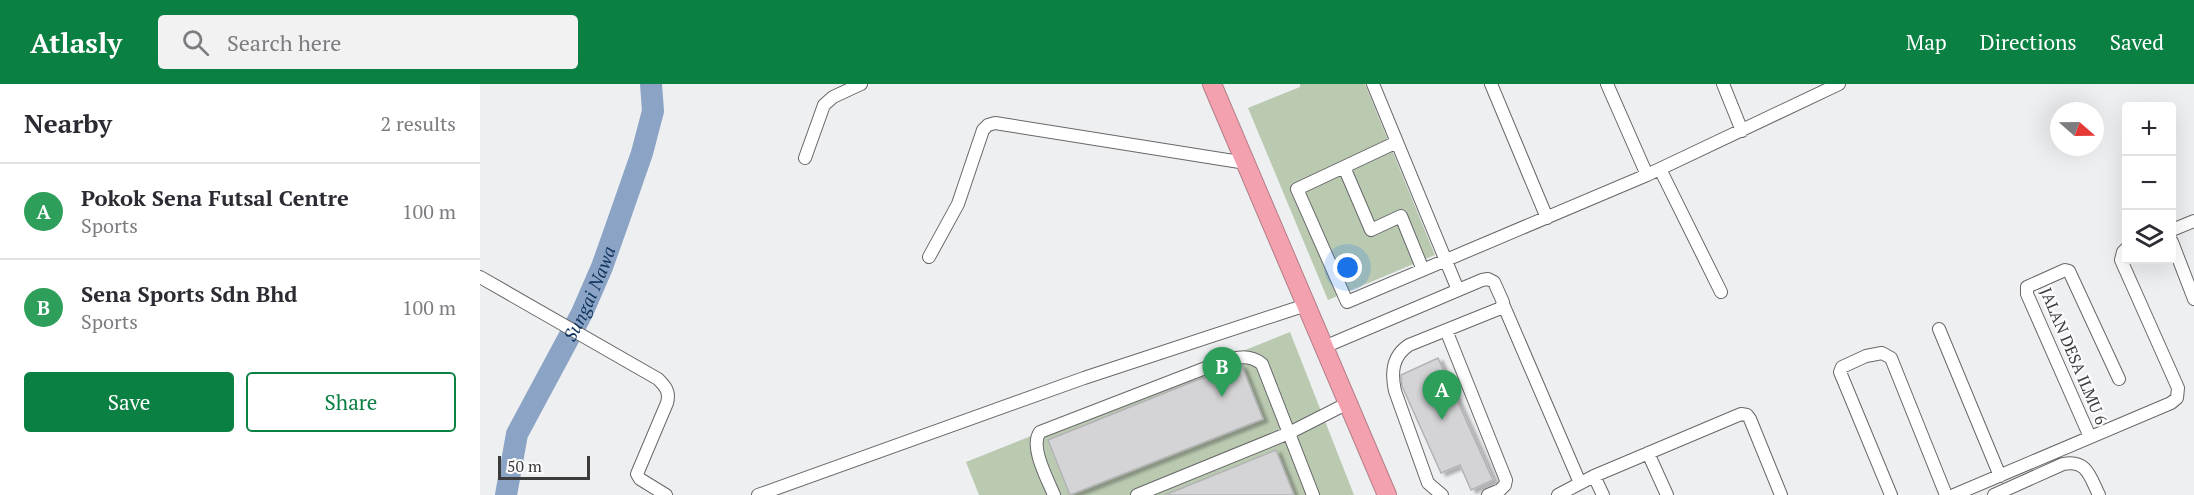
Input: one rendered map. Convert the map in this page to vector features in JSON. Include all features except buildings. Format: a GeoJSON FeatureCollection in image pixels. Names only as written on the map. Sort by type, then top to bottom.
{"type":"FeatureCollection","features":[{"type":"Feature","properties":{"kind":"highway"},"geometry":{"type":"LineString","coordinates":[[1212,84],[1387,495]]}},
{"type":"Feature","properties":{"kind":"street"},"geometry":{"type":"LineString","coordinates":[[805,158],[824,105],[833,97],[861,84]]}},
{"type":"Feature","properties":{"kind":"street"},"geometry":{"type":"LineString","coordinates":[[1373,84],[1458,290]]}},
{"type":"Feature","properties":{"kind":"street"},"geometry":{"type":"LineString","coordinates":[[1491,84],[1547,218]]}},
{"type":"Feature","properties":{"kind":"street"},"geometry":{"type":"LineString","coordinates":[[1606,84],[1647,176]]}},
{"type":"Feature","properties":{"kind":"street"},"geometry":{"type":"LineString","coordinates":[[1723,84],[1742,130]]}},
{"type":"Feature","properties":{"kind":"street"},"geometry":{"type":"LineString","coordinates":[[1397,142],[1298,189],[1347,302],[1647,176],[1839,84]]}},
{"type":"Feature","properties":{"kind":"street"},"geometry":{"type":"LineString","coordinates":[[929,257],[958,204],[983,130],[988,125],[995,123],[1246,163]]}},
{"type":"Feature","properties":{"kind":"street"},"geometry":{"type":"LineString","coordinates":[[1344,167],[1371,230],[1401,216],[1423,270]]}},
{"type":"Feature","properties":{"kind":"street"},"geometry":{"type":"LineString","coordinates":[[1660,169],[1721,292]]}},
{"type":"Feature","properties":{"kind":"street"},"geometry":{"type":"LineString","coordinates":[[2176,229],[2194,221]]}},
{"type":"Feature","properties":{"kind":"street"},"geometry":{"type":"LineString","coordinates":[[2176,252],[2194,299]]}},
{"type":"Feature","properties":{"kind":"street"},"geometry":{"type":"LineString","coordinates":[[1954,495],[2171,403],[2177,398],[2178,388],[2122,264]]}},
{"type":"Feature","properties":{"kind":"street","name":"JALAN DESA ILMU 6"},"geometry":{"type":"LineString","coordinates":[[2091,437],[2026,294],[2027,287],[2065,270],[2069,271],[2119,379]]}},
{"type":"Feature","properties":{"kind":"street"},"geometry":{"type":"LineString","coordinates":[[480,277],[658,379],[665,386],[668,392],[667,403],[637,474],[640,479],[666,495]]}},
{"type":"Feature","properties":{"kind":"street"},"geometry":{"type":"LineString","coordinates":[[1324,347],[1482,280],[1490,279],[1494,282],[1580,483]]}},
{"type":"Feature","properties":{"kind":"street"},"geometry":{"type":"LineString","coordinates":[[1442,495],[1428,483],[1395,391],[1394,362],[1403,348],[1498,309],[1503,304]]}},
{"type":"Feature","properties":{"kind":"street"},"geometry":{"type":"LineString","coordinates":[[758,495],[1084,378],[1306,305]]}},
{"type":"Feature","properties":{"kind":"street"},"geometry":{"type":"LineString","coordinates":[[1939,329],[2000,476]]}},
{"type":"Feature","properties":{"kind":"street"},"geometry":{"type":"LineString","coordinates":[[1446,330],[1506,480],[1500,490],[1488,495]]}},
{"type":"Feature","properties":{"kind":"street"},"geometry":{"type":"LineString","coordinates":[[1891,495],[1840,374],[1842,367],[1866,356],[1882,352],[1889,356],[1946,495]]}},
{"type":"Feature","properties":{"kind":"street"},"geometry":{"type":"LineString","coordinates":[[1054,495],[1036,447],[1037,436],[1040,432],[1235,357],[1255,358],[1263,364],[1313,495]]}},
{"type":"Feature","properties":{"kind":"street"},"geometry":{"type":"LineString","coordinates":[[1137,495],[1289,433],[1348,403]]}},
{"type":"Feature","properties":{"kind":"street"},"geometry":{"type":"LineString","coordinates":[[1558,495],[1594,476],[1744,414],[1750,419],[1781,495]]}},
{"type":"Feature","properties":{"kind":"street"},"geometry":{"type":"LineString","coordinates":[[1648,453],[1667,495]]}},
{"type":"Feature","properties":{"kind":"street"},"geometry":{"type":"LineString","coordinates":[[1994,495],[2021,490],[2063,464],[2075,463],[2080,464],[2086,470],[2099,495]]}},
{"type":"Feature","properties":{"kind":"street"},"geometry":{"type":"LineString","coordinates":[[1594,476],[1603,495]]}},
{"type":"Feature","properties":{"kind":"green space"},"geometry":{"type":"Polygon","coordinates":[[[1300,84],[1365,84],[1435,255],[1328,300],[1248,108],[1300,87],[1300,84]]]}},
{"type":"Feature","properties":{"kind":"green space"},"geometry":{"type":"Polygon","coordinates":[[[1290,332],[1354,495],[979,495],[966,462],[1290,332]]]}},
{"type":"Feature","properties":{"kind":"waterway","name":"Sungai Nawa"},"geometry":{"type":"LineString","coordinates":[[506,495],[517,434],[582,313],[619,219],[642,153],[653,111],[651,84]]}},
{"type":"Feature","properties":{"kind":"place","name":"Sena Sports Sdn Bhd"},"geometry":{"type":"Point","coordinates":[1222,397]}},
{"type":"Feature","properties":{"kind":"place","name":"Pokok Sena Futsal Centre"},"geometry":{"type":"Point","coordinates":[1442,420]}}]}
